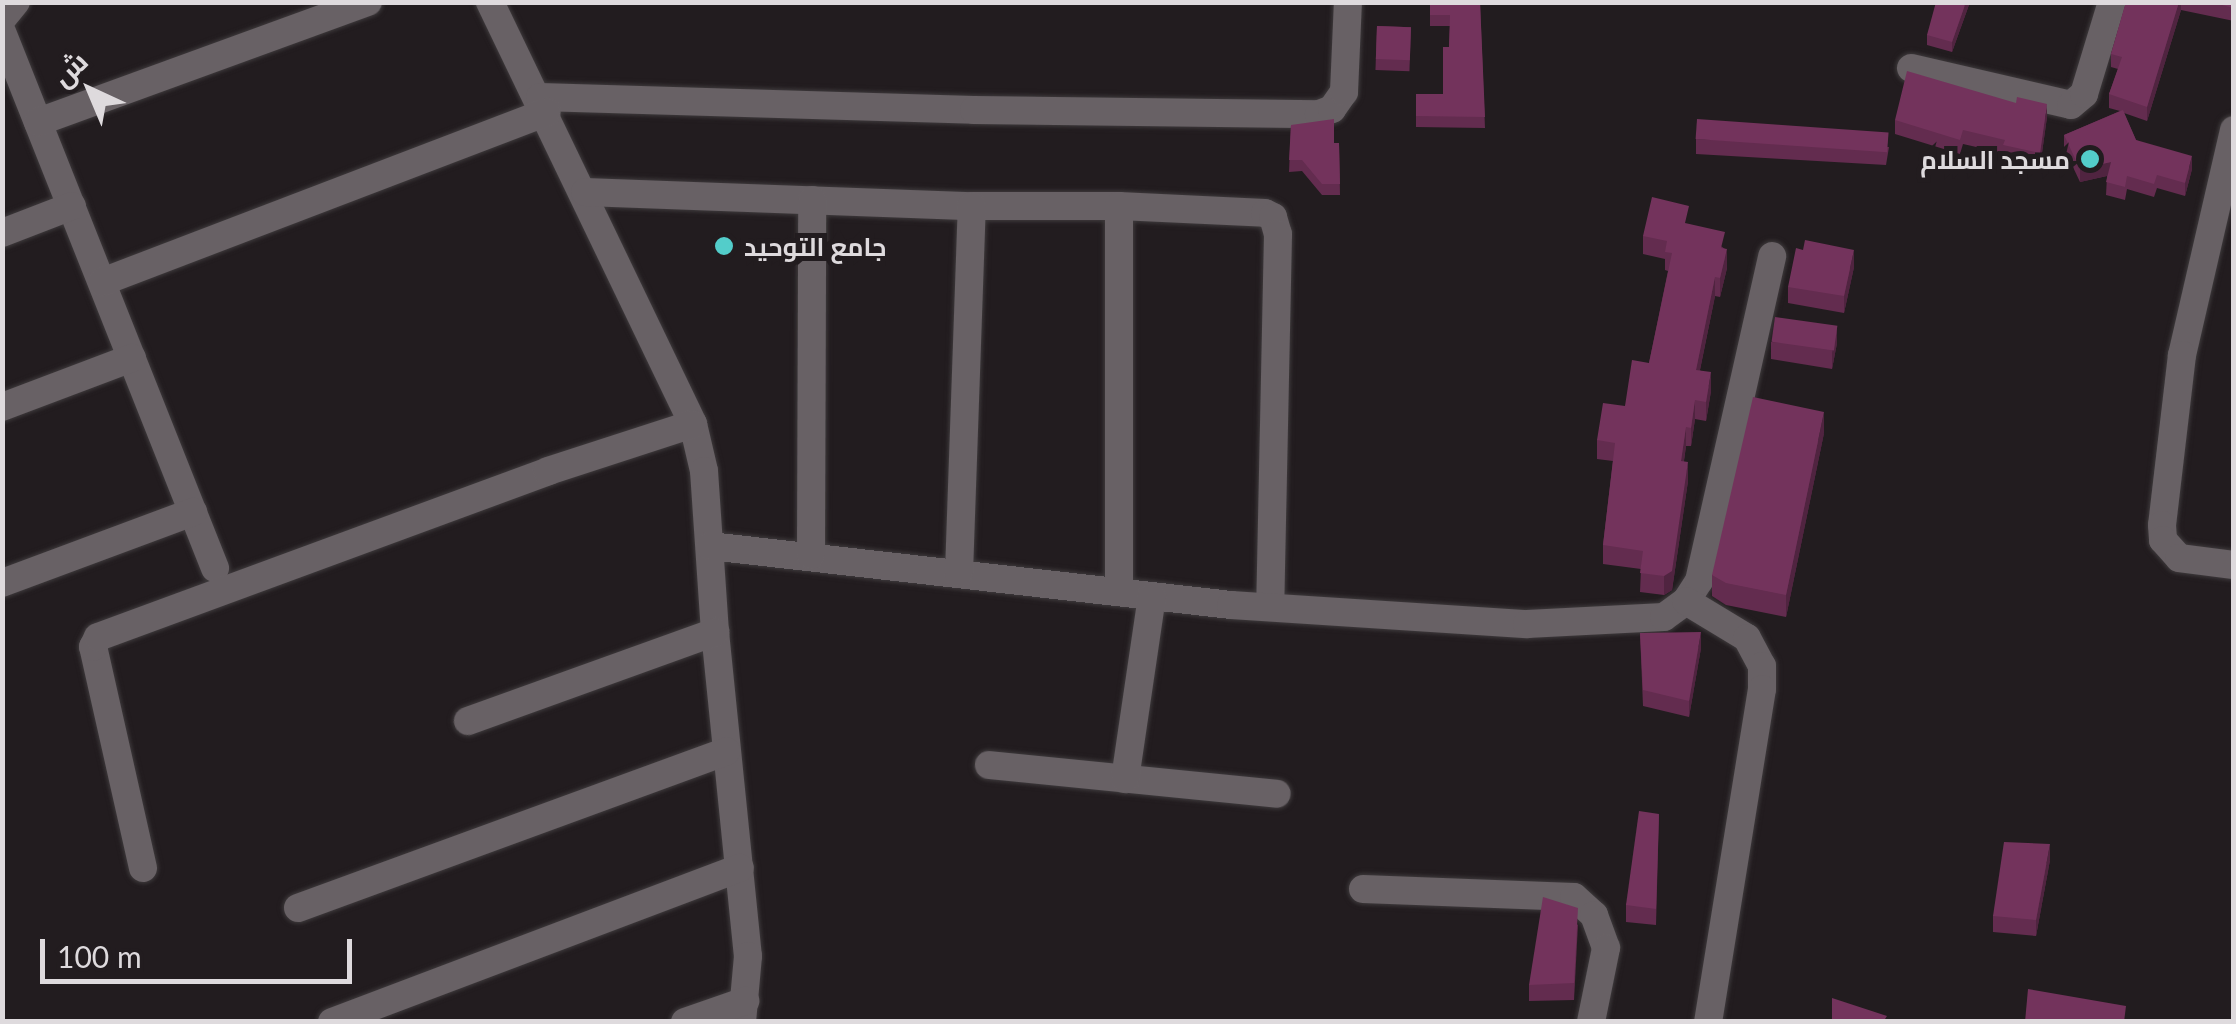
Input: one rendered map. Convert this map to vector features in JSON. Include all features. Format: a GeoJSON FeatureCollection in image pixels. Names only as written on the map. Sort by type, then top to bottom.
{"type":"FeatureCollection","features":[{"type":"Feature","properties":{"kind":"street"},"geometry":{"type":"LineString","coordinates":[[2,19],[16,2]]}},
{"type":"Feature","properties":{"kind":"street"},"geometry":{"type":"LineString","coordinates":[[38,122],[368,2]]}},
{"type":"Feature","properties":{"kind":"street"},"geometry":{"type":"LineString","coordinates":[[490,2],[543,105],[693,424],[704,471],[714,632],[748,956],[744,1011],[685,1022]]}},
{"type":"Feature","properties":{"kind":"street"},"geometry":{"type":"LineString","coordinates":[[102,282],[543,105],[1319,114],[1332,110],[1344,92],[1348,2]]}},
{"type":"Feature","properties":{"kind":"street"},"geometry":{"type":"LineString","coordinates":[[1911,68],[2071,105],[2084,94],[2112,2]]}},
{"type":"Feature","properties":{"kind":"street"},"geometry":{"type":"LineString","coordinates":[[2,32],[215,568]]}},
{"type":"Feature","properties":{"kind":"street"},"geometry":{"type":"LineString","coordinates":[[2234,130],[2188,321],[2162,525],[2163,540],[2178,558],[2234,565]]}},
{"type":"Feature","properties":{"kind":"street"},"geometry":{"type":"LineString","coordinates":[[584,192],[1265,213],[1278,225],[1270,608]]}},
{"type":"Feature","properties":{"kind":"street"},"geometry":{"type":"LineString","coordinates":[[810,556],[812,200]]}},
{"type":"Feature","properties":{"kind":"street"},"geometry":{"type":"LineString","coordinates":[[2,233],[72,206]]}},
{"type":"Feature","properties":{"kind":"street"},"geometry":{"type":"LineString","coordinates":[[960,573],[972,206]]}},
{"type":"Feature","properties":{"kind":"street"},"geometry":{"type":"LineString","coordinates":[[1119,206],[1119,591]]}},
{"type":"Feature","properties":{"kind":"street"},"geometry":{"type":"LineString","coordinates":[[710,546],[1270,608],[1527,624],[1664,617],[1686,602],[1699,581],[1772,256]]}},
{"type":"Feature","properties":{"kind":"street"},"geometry":{"type":"LineString","coordinates":[[2,406],[132,358]]}},
{"type":"Feature","properties":{"kind":"street"},"geometry":{"type":"LineString","coordinates":[[143,868],[93,647],[98,636],[548,471],[693,424]]}},
{"type":"Feature","properties":{"kind":"street"},"geometry":{"type":"LineString","coordinates":[[2,583],[193,512]]}},
{"type":"Feature","properties":{"kind":"street"},"geometry":{"type":"LineString","coordinates":[[1125,779],[1152,597]]}},
{"type":"Feature","properties":{"kind":"street"},"geometry":{"type":"LineString","coordinates":[[1686,602],[1739,631],[1756,649],[1762,666],[1762,689],[1708,1022]]}},
{"type":"Feature","properties":{"kind":"street"},"geometry":{"type":"LineString","coordinates":[[468,721],[714,632]]}},
{"type":"Feature","properties":{"kind":"street"},"geometry":{"type":"LineString","coordinates":[[298,908],[726,751]]}},
{"type":"Feature","properties":{"kind":"street"},"geometry":{"type":"LineString","coordinates":[[990,765],[1277,794]]}},
{"type":"Feature","properties":{"kind":"street"},"geometry":{"type":"LineString","coordinates":[[332,1022],[740,868]]}},
{"type":"Feature","properties":{"kind":"street"},"geometry":{"type":"LineString","coordinates":[[1363,889],[1574,897],[1594,915],[1606,948],[1591,1022]]}},
{"type":"Feature","properties":{"kind":"building"},"geometry":{"type":"Polygon","coordinates":[[[1430,2],[1480,2],[1485,117],[1416,116],[1416,94],[1443,94],[1443,47],[1449,47],[1450,15],[1430,15],[1430,2]]]}},
{"type":"Feature","properties":{"kind":"building"},"geometry":{"type":"Polygon","coordinates":[[[1936,2],[1966,2],[1952,42],[1927,35],[1936,2]]]}},
{"type":"Feature","properties":{"kind":"building"},"geometry":{"type":"Polygon","coordinates":[[[2126,2],[2179,2],[2147,107],[2109,94],[2122,57],[2111,54],[2126,2]]]}},
{"type":"Feature","properties":{"kind":"building"},"geometry":{"type":"Polygon","coordinates":[[[2210,2],[2234,2],[2234,8],[2210,2]]]}},
{"type":"Feature","properties":{"kind":"building"},"geometry":{"type":"Polygon","coordinates":[[[1377,26],[1411,27],[1410,60],[1376,59],[1377,26]]]}},
{"type":"Feature","properties":{"kind":"building"},"geometry":{"type":"Polygon","coordinates":[[[1907,71],[2016,103],[2017,97],[2047,104],[2040,153],[1963,130],[1960,140],[1895,120],[1907,71]]]}},
{"type":"Feature","properties":{"kind":"building"},"geometry":{"type":"Polygon","coordinates":[[[2123,110],[2136,140],[2192,156],[2185,183],[2157,175],[2154,184],[2127,176],[2125,187],[2106,182],[2111,162],[2080,169],[2064,135],[2123,110]]]}},
{"type":"Feature","properties":{"kind":"building"},"geometry":{"type":"Polygon","coordinates":[[[1334,119],[1340,184],[1322,184],[1302,160],[1289,160],[1291,125],[1334,119]]]}},
{"type":"Feature","properties":{"kind":"building"},"geometry":{"type":"Polygon","coordinates":[[[1697,119],[1889,132],[1887,152],[1696,139],[1697,119]]]}},
{"type":"Feature","properties":{"kind":"building"},"geometry":{"type":"Polygon","coordinates":[[[1652,197],[1689,206],[1685,223],[1725,232],[1721,248],[1727,249],[1720,278],[1715,277],[1696,370],[1711,372],[1706,402],[1695,400],[1691,428],[1686,427],[1681,461],[1688,462],[1672,571],[1664,576],[1640,573],[1643,551],[1603,545],[1615,443],[1597,440],[1603,403],[1625,406],[1632,360],[1649,363],[1672,253],[1665,252],[1667,241],[1643,236],[1652,197]]]}},
{"type":"Feature","properties":{"kind":"building"},"geometry":{"type":"Polygon","coordinates":[[[1805,240],[1854,250],[1844,296],[1788,287],[1796,248],[1803,250],[1805,240]]]}},
{"type":"Feature","properties":{"kind":"building"},"geometry":{"type":"Polygon","coordinates":[[[1775,317],[1837,326],[1834,351],[1772,342],[1775,317]]]}},
{"type":"Feature","properties":{"kind":"building"},"geometry":{"type":"Polygon","coordinates":[[[1753,397],[1824,412],[1786,595],[1726,583],[1712,575],[1753,397]]]}},
{"type":"Feature","properties":{"kind":"building"},"geometry":{"type":"Polygon","coordinates":[[[1701,632],[1689,701],[1643,690],[1640,633],[1701,632]]]}},
{"type":"Feature","properties":{"kind":"building"},"geometry":{"type":"Polygon","coordinates":[[[1639,811],[1659,814],[1656,909],[1626,905],[1639,811]]]}},
{"type":"Feature","properties":{"kind":"building"},"geometry":{"type":"Polygon","coordinates":[[[2004,842],[2050,844],[2036,920],[1993,916],[2004,842]]]}},
{"type":"Feature","properties":{"kind":"building"},"geometry":{"type":"Polygon","coordinates":[[[1543,897],[1578,908],[1574,983],[1529,985],[1543,897]]]}},
{"type":"Feature","properties":{"kind":"building"},"geometry":{"type":"Polygon","coordinates":[[[2028,989],[2126,1006],[2124,1022],[2025,1022],[2028,989]]]}},
{"type":"Feature","properties":{"kind":"building"},"geometry":{"type":"Polygon","coordinates":[[[1832,998],[1887,1016],[1883,1022],[1832,1022],[1832,998]]]}},
{"type":"Feature","properties":{"kind":"place","name":"مسجد السلام"},"geometry":{"type":"Point","coordinates":[2090,159]}},
{"type":"Feature","properties":{"kind":"place","name":"جامع التوحيد"},"geometry":{"type":"Point","coordinates":[724,246]}}]}
